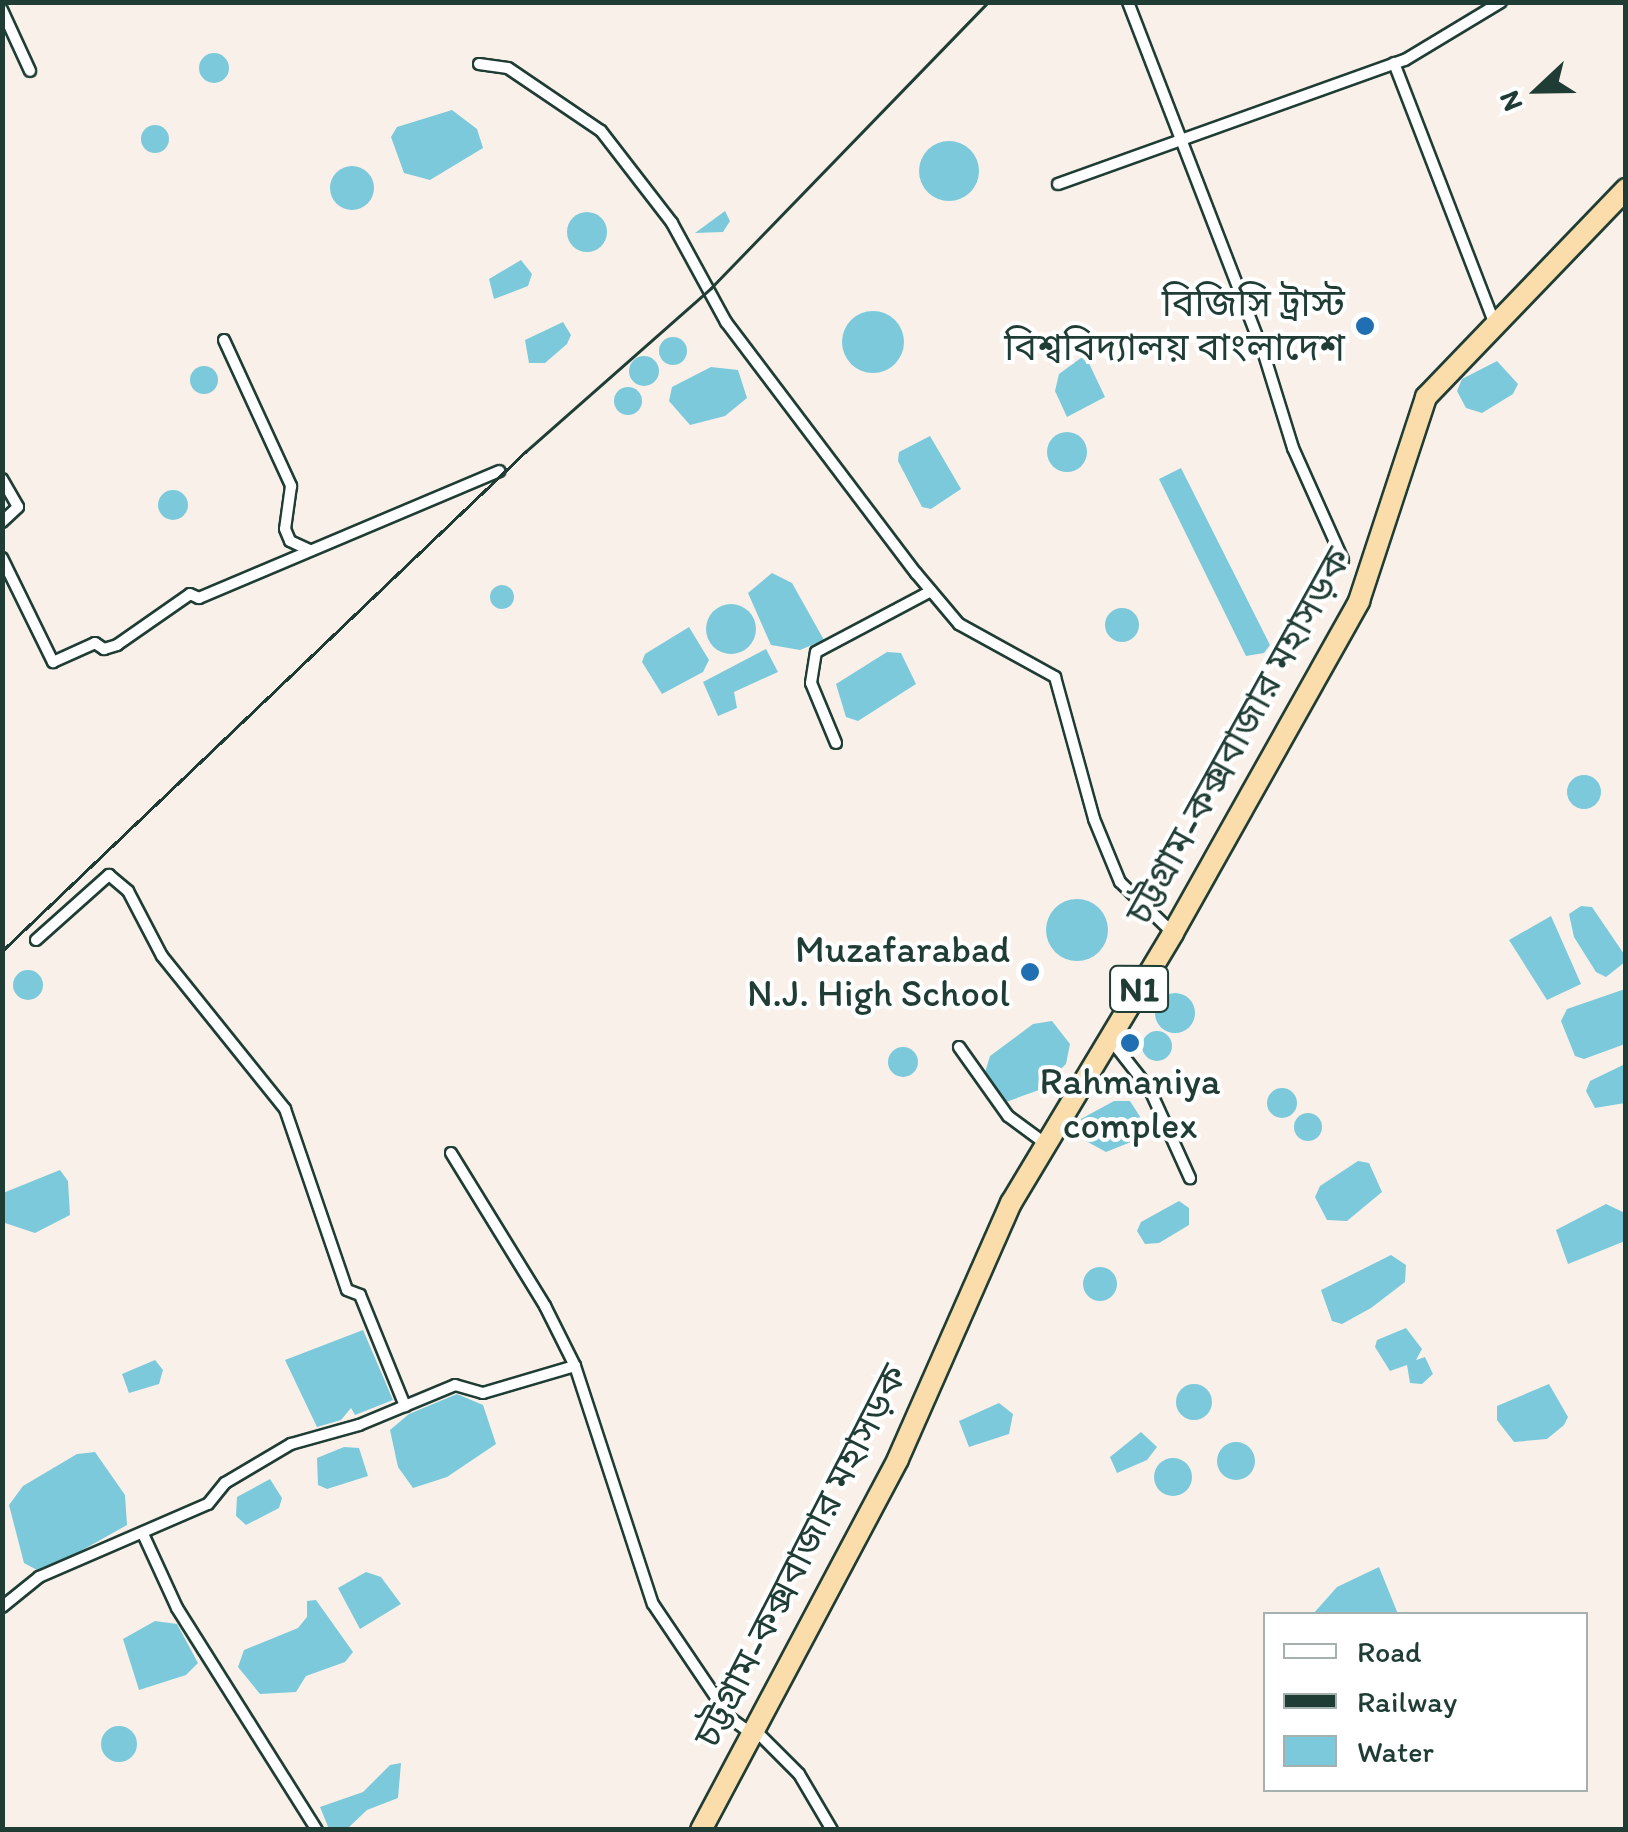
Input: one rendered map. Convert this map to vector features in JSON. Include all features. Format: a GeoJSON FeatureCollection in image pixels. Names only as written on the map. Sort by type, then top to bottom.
{"type":"FeatureCollection","features":[{"type":"Feature","properties":{"kind":"highway","name":"চট্টগ্রাম-কক্সবাজার মহাসড়ক"},"geometry":{"type":"LineString","coordinates":[[701,1830],[898,1459],[971,1286],[1046,1144],[1173,933],[1359,601],[1426,397],[1626,189]]}},
{"type":"Feature","properties":{"kind":"street"},"geometry":{"type":"LineString","coordinates":[[1128,2],[1293,448],[1343,560]]}},
{"type":"Feature","properties":{"kind":"street"},"geometry":{"type":"LineString","coordinates":[[1058,184],[1394,63],[1501,2]]}},
{"type":"Feature","properties":{"kind":"street"},"geometry":{"type":"LineString","coordinates":[[2,10],[30,71]]}},
{"type":"Feature","properties":{"kind":"street"},"geometry":{"type":"LineString","coordinates":[[1394,63],[1495,326]]}},
{"type":"Feature","properties":{"kind":"street"},"geometry":{"type":"LineString","coordinates":[[479,64],[508,68],[600,131],[672,223],[726,322],[959,624],[1055,678],[1094,818],[1120,882],[1173,933]]}},
{"type":"Feature","properties":{"kind":"street"},"geometry":{"type":"LineString","coordinates":[[224,340],[290,486],[285,529],[290,542],[309,550]]}},
{"type":"Feature","properties":{"kind":"street"},"geometry":{"type":"LineString","coordinates":[[2,558],[49,663],[95,643],[104,649],[116,645],[190,594],[200,598],[499,470]]}},
{"type":"Feature","properties":{"kind":"street"},"geometry":{"type":"LineString","coordinates":[[2,479],[18,507],[2,522]]}},
{"type":"Feature","properties":{"kind":"street"},"geometry":{"type":"LineString","coordinates":[[836,743],[811,682],[816,652],[932,591]]}},
{"type":"Feature","properties":{"kind":"street"},"geometry":{"type":"LineString","coordinates":[[36,940],[109,875],[128,891],[162,956],[284,1109],[347,1290],[360,1295],[405,1406]]}},
{"type":"Feature","properties":{"kind":"street"},"geometry":{"type":"LineString","coordinates":[[1110,1038],[1150,1090],[1190,1178]]}},
{"type":"Feature","properties":{"kind":"street"},"geometry":{"type":"LineString","coordinates":[[959,1048],[1008,1116],[1046,1144]]}},
{"type":"Feature","properties":{"kind":"street"},"geometry":{"type":"LineString","coordinates":[[451,1154],[546,1306],[575,1366],[653,1604],[730,1718],[753,1732],[799,1774],[832,1830]]}},
{"type":"Feature","properties":{"kind":"street"},"geometry":{"type":"LineString","coordinates":[[2,1607],[38,1577],[208,1504],[225,1483],[291,1444],[405,1406],[454,1385],[483,1394],[575,1366]]}},
{"type":"Feature","properties":{"kind":"street"},"geometry":{"type":"LineString","coordinates":[[143,1534],[177,1608],[317,1830]]}},
{"type":"Feature","properties":{"kind":"water"},"geometry":{"type":"Polygon","coordinates":[[[214,53],[228,62],[229,68],[220,82],[214,83],[200,74],[199,68],[208,54],[214,53]]]}},
{"type":"Feature","properties":{"kind":"water"},"geometry":{"type":"Polygon","coordinates":[[[452,110],[477,129],[483,148],[430,180],[404,173],[391,137],[397,127],[452,110]]]}},
{"type":"Feature","properties":{"kind":"water"},"geometry":{"type":"Polygon","coordinates":[[[155,125],[165,129],[169,139],[165,149],[155,153],[145,149],[141,139],[145,129],[155,125]]]}},
{"type":"Feature","properties":{"kind":"water"},"geometry":{"type":"Polygon","coordinates":[[[949,141],[970,150],[979,171],[970,192],[949,201],[928,192],[919,171],[928,150],[949,141]]]}},
{"type":"Feature","properties":{"kind":"water"},"geometry":{"type":"Polygon","coordinates":[[[352,166],[368,172],[374,188],[368,204],[352,210],[336,204],[330,188],[336,172],[352,166]]]}},
{"type":"Feature","properties":{"kind":"water"},"geometry":{"type":"Polygon","coordinates":[[[725,211],[730,221],[723,232],[695,233],[725,211]]]}},
{"type":"Feature","properties":{"kind":"water"},"geometry":{"type":"Polygon","coordinates":[[[587,212],[601,218],[607,232],[601,246],[587,252],[573,246],[567,232],[573,218],[587,212]]]}},
{"type":"Feature","properties":{"kind":"water"},"geometry":{"type":"Polygon","coordinates":[[[521,260],[532,274],[528,286],[494,299],[489,279],[521,260]]]}},
{"type":"Feature","properties":{"kind":"water"},"geometry":{"type":"Polygon","coordinates":[[[873,311],[895,320],[904,342],[895,364],[873,373],[851,364],[842,342],[851,320],[873,311]]]}},
{"type":"Feature","properties":{"kind":"water"},"geometry":{"type":"Polygon","coordinates":[[[563,322],[571,335],[567,344],[545,363],[529,363],[525,340],[563,322]]]}},
{"type":"Feature","properties":{"kind":"water"},"geometry":{"type":"Polygon","coordinates":[[[673,337],[683,341],[687,351],[683,361],[673,365],[663,361],[659,351],[663,341],[673,337]]]}},
{"type":"Feature","properties":{"kind":"water"},"geometry":{"type":"Polygon","coordinates":[[[1085,355],[1105,397],[1067,417],[1055,391],[1059,374],[1085,355]]]}},
{"type":"Feature","properties":{"kind":"water"},"geometry":{"type":"Polygon","coordinates":[[[644,356],[655,360],[659,371],[655,382],[644,386],[633,382],[629,371],[633,360],[644,356]]]}},
{"type":"Feature","properties":{"kind":"water"},"geometry":{"type":"Polygon","coordinates":[[[1497,361],[1518,384],[1513,394],[1482,413],[1466,408],[1457,391],[1462,379],[1497,361]]]}},
{"type":"Feature","properties":{"kind":"water"},"geometry":{"type":"Polygon","coordinates":[[[204,366],[214,370],[218,380],[214,390],[204,394],[194,390],[190,380],[194,370],[204,366]]]}},
{"type":"Feature","properties":{"kind":"water"},"geometry":{"type":"Polygon","coordinates":[[[711,367],[738,370],[747,398],[725,416],[690,425],[669,401],[672,387],[711,367]]]}},
{"type":"Feature","properties":{"kind":"water"},"geometry":{"type":"Polygon","coordinates":[[[628,387],[638,391],[642,401],[638,411],[628,415],[618,411],[614,401],[618,391],[628,387]]]}},
{"type":"Feature","properties":{"kind":"water"},"geometry":{"type":"Polygon","coordinates":[[[1067,432],[1081,438],[1087,452],[1081,466],[1067,472],[1053,466],[1047,452],[1053,438],[1067,432]]]}},
{"type":"Feature","properties":{"kind":"water"},"geometry":{"type":"Polygon","coordinates":[[[930,436],[961,489],[931,509],[922,507],[898,461],[899,452],[930,436]]]}},
{"type":"Feature","properties":{"kind":"water"},"geometry":{"type":"Polygon","coordinates":[[[1181,468],[1270,645],[1264,653],[1246,656],[1159,479],[1181,468]]]}},
{"type":"Feature","properties":{"kind":"water"},"geometry":{"type":"Polygon","coordinates":[[[173,490],[184,494],[188,505],[184,516],[173,520],[162,516],[158,505],[162,494],[173,490]]]}},
{"type":"Feature","properties":{"kind":"water"},"geometry":{"type":"Polygon","coordinates":[[[772,573],[792,583],[824,640],[800,650],[771,645],[748,593],[772,573]]]}},
{"type":"Feature","properties":{"kind":"water"},"geometry":{"type":"Polygon","coordinates":[[[502,585],[511,588],[511,606],[502,609],[493,606],[490,597],[493,588],[502,585]]]}},
{"type":"Feature","properties":{"kind":"water"},"geometry":{"type":"Polygon","coordinates":[[[731,604],[749,611],[756,629],[749,647],[731,654],[713,647],[706,629],[713,611],[731,604]]]}},
{"type":"Feature","properties":{"kind":"water"},"geometry":{"type":"Polygon","coordinates":[[[1122,608],[1134,613],[1139,625],[1134,637],[1122,642],[1110,637],[1105,625],[1110,613],[1122,608]]]}},
{"type":"Feature","properties":{"kind":"water"},"geometry":{"type":"Polygon","coordinates":[[[689,627],[709,660],[703,672],[662,694],[642,662],[645,654],[689,627]]]}},
{"type":"Feature","properties":{"kind":"water"},"geometry":{"type":"Polygon","coordinates":[[[766,649],[778,672],[734,692],[737,708],[718,716],[703,682],[766,649]]]}},
{"type":"Feature","properties":{"kind":"water"},"geometry":{"type":"Polygon","coordinates":[[[887,652],[901,653],[916,684],[858,721],[846,717],[836,684],[887,652]]]}},
{"type":"Feature","properties":{"kind":"water"},"geometry":{"type":"Polygon","coordinates":[[[1584,775],[1596,780],[1601,792],[1596,804],[1584,809],[1572,804],[1567,792],[1572,780],[1584,775]]]}},
{"type":"Feature","properties":{"kind":"water"},"geometry":{"type":"Polygon","coordinates":[[[1077,899],[1099,908],[1108,930],[1099,952],[1077,961],[1055,952],[1046,930],[1055,908],[1077,899]]]}},
{"type":"Feature","properties":{"kind":"water"},"geometry":{"type":"Polygon","coordinates":[[[1581,906],[1592,907],[1624,954],[1625,962],[1606,977],[1596,972],[1574,937],[1569,914],[1581,906]]]}},
{"type":"Feature","properties":{"kind":"water"},"geometry":{"type":"Polygon","coordinates":[[[1551,916],[1581,984],[1547,1000],[1509,940],[1551,916]]]}},
{"type":"Feature","properties":{"kind":"water"},"geometry":{"type":"Polygon","coordinates":[[[28,970],[39,974],[43,985],[39,996],[28,1000],[17,996],[13,985],[17,974],[28,970]]]}},
{"type":"Feature","properties":{"kind":"water"},"geometry":{"type":"Polygon","coordinates":[[[1625,989],[1625,1044],[1584,1059],[1575,1056],[1561,1021],[1567,1009],[1625,989]]]}},
{"type":"Feature","properties":{"kind":"water"},"geometry":{"type":"Polygon","coordinates":[[[1175,993],[1189,999],[1195,1013],[1189,1027],[1175,1033],[1161,1027],[1155,1013],[1161,999],[1175,993]]]}},
{"type":"Feature","properties":{"kind":"water"},"geometry":{"type":"Polygon","coordinates":[[[1052,1021],[1070,1044],[1066,1064],[1039,1090],[1006,1102],[984,1076],[990,1056],[1033,1024],[1052,1021]]]}},
{"type":"Feature","properties":{"kind":"water"},"geometry":{"type":"Polygon","coordinates":[[[1157,1031],[1168,1035],[1172,1046],[1168,1057],[1157,1061],[1146,1057],[1142,1046],[1146,1035],[1157,1031]]]}},
{"type":"Feature","properties":{"kind":"water"},"geometry":{"type":"Polygon","coordinates":[[[903,1047],[914,1051],[918,1062],[914,1073],[903,1077],[892,1073],[888,1062],[892,1051],[903,1047]]]}},
{"type":"Feature","properties":{"kind":"water"},"geometry":{"type":"Polygon","coordinates":[[[1625,1064],[1625,1103],[1595,1108],[1586,1091],[1590,1081],[1625,1064]]]}},
{"type":"Feature","properties":{"kind":"water"},"geometry":{"type":"Polygon","coordinates":[[[1282,1088],[1293,1092],[1297,1103],[1293,1114],[1282,1118],[1271,1114],[1267,1103],[1271,1092],[1282,1088]]]}},
{"type":"Feature","properties":{"kind":"water"},"geometry":{"type":"Polygon","coordinates":[[[1114,1101],[1130,1101],[1151,1134],[1106,1152],[1086,1141],[1081,1119],[1114,1101]]]}},
{"type":"Feature","properties":{"kind":"water"},"geometry":{"type":"Polygon","coordinates":[[[1308,1113],[1318,1117],[1322,1127],[1318,1137],[1308,1141],[1298,1137],[1294,1127],[1298,1117],[1308,1113]]]}},
{"type":"Feature","properties":{"kind":"water"},"geometry":{"type":"Polygon","coordinates":[[[1358,1161],[1369,1163],[1382,1192],[1347,1221],[1327,1220],[1315,1197],[1320,1186],[1358,1161]]]}},
{"type":"Feature","properties":{"kind":"water"},"geometry":{"type":"Polygon","coordinates":[[[60,1170],[68,1181],[70,1215],[35,1233],[5,1223],[3,1193],[60,1170]]]}},
{"type":"Feature","properties":{"kind":"water"},"geometry":{"type":"Polygon","coordinates":[[[1179,1201],[1189,1208],[1189,1225],[1159,1243],[1145,1244],[1137,1231],[1141,1222],[1179,1201]]]}},
{"type":"Feature","properties":{"kind":"water"},"geometry":{"type":"Polygon","coordinates":[[[1606,1204],[1625,1213],[1625,1241],[1568,1264],[1556,1230],[1606,1204]]]}},
{"type":"Feature","properties":{"kind":"water"},"geometry":{"type":"Polygon","coordinates":[[[1391,1255],[1406,1265],[1405,1282],[1342,1324],[1332,1321],[1321,1290],[1391,1255]]]}},
{"type":"Feature","properties":{"kind":"water"},"geometry":{"type":"Polygon","coordinates":[[[1100,1267],[1112,1272],[1117,1284],[1112,1296],[1100,1301],[1088,1296],[1083,1284],[1088,1272],[1100,1267]]]}},
{"type":"Feature","properties":{"kind":"water"},"geometry":{"type":"Polygon","coordinates":[[[1406,1328],[1422,1349],[1416,1360],[1425,1357],[1433,1374],[1422,1384],[1410,1383],[1407,1365],[1390,1371],[1375,1347],[1377,1340],[1406,1328]]]}},
{"type":"Feature","properties":{"kind":"water"},"geometry":{"type":"Polygon","coordinates":[[[363,1330],[393,1400],[355,1415],[351,1408],[341,1420],[317,1427],[285,1360],[363,1330]]]}},
{"type":"Feature","properties":{"kind":"water"},"geometry":{"type":"Polygon","coordinates":[[[155,1360],[163,1370],[159,1384],[129,1393],[122,1374],[155,1360]]]}},
{"type":"Feature","properties":{"kind":"water"},"geometry":{"type":"Polygon","coordinates":[[[1194,1384],[1207,1389],[1212,1402],[1207,1415],[1194,1420],[1181,1415],[1176,1402],[1181,1389],[1194,1384]]]}},
{"type":"Feature","properties":{"kind":"water"},"geometry":{"type":"Polygon","coordinates":[[[1549,1384],[1568,1417],[1564,1425],[1547,1439],[1514,1442],[1497,1420],[1497,1406],[1549,1384]]]}},
{"type":"Feature","properties":{"kind":"water"},"geometry":{"type":"Polygon","coordinates":[[[457,1394],[483,1405],[496,1444],[447,1477],[413,1488],[398,1467],[390,1430],[409,1414],[457,1394]]]}},
{"type":"Feature","properties":{"kind":"water"},"geometry":{"type":"Polygon","coordinates":[[[999,1403],[1013,1414],[1009,1434],[969,1447],[959,1421],[999,1403]]]}},
{"type":"Feature","properties":{"kind":"water"},"geometry":{"type":"Polygon","coordinates":[[[1141,1432],[1157,1447],[1147,1460],[1117,1473],[1110,1457],[1141,1432]]]}},
{"type":"Feature","properties":{"kind":"water"},"geometry":{"type":"Polygon","coordinates":[[[1236,1442],[1250,1447],[1255,1461],[1250,1475],[1236,1480],[1222,1475],[1217,1461],[1222,1447],[1236,1442]]]}},
{"type":"Feature","properties":{"kind":"water"},"geometry":{"type":"Polygon","coordinates":[[[344,1447],[359,1448],[368,1476],[327,1489],[318,1485],[317,1458],[344,1447]]]}},
{"type":"Feature","properties":{"kind":"water"},"geometry":{"type":"Polygon","coordinates":[[[95,1452],[125,1495],[127,1525],[61,1562],[37,1570],[24,1563],[9,1505],[23,1486],[77,1454],[95,1452]]]}},
{"type":"Feature","properties":{"kind":"water"},"geometry":{"type":"Polygon","coordinates":[[[1173,1458],[1186,1464],[1192,1477],[1186,1490],[1173,1496],[1160,1490],[1154,1477],[1160,1464],[1173,1458]]]}},
{"type":"Feature","properties":{"kind":"water"},"geometry":{"type":"Polygon","coordinates":[[[270,1479],[282,1498],[279,1508],[246,1525],[236,1516],[237,1497],[270,1479]]]}},
{"type":"Feature","properties":{"kind":"water"},"geometry":{"type":"Polygon","coordinates":[[[1379,1567],[1397,1612],[1315,1612],[1337,1587],[1379,1567]]]}},
{"type":"Feature","properties":{"kind":"water"},"geometry":{"type":"Polygon","coordinates":[[[366,1572],[381,1577],[401,1604],[360,1629],[338,1588],[366,1572]]]}},
{"type":"Feature","properties":{"kind":"water"},"geometry":{"type":"Polygon","coordinates":[[[316,1600],[353,1652],[345,1662],[306,1676],[296,1692],[260,1694],[238,1667],[244,1650],[298,1628],[307,1617],[307,1601],[316,1600]]]}},
{"type":"Feature","properties":{"kind":"water"},"geometry":{"type":"Polygon","coordinates":[[[155,1621],[177,1624],[198,1663],[186,1675],[139,1690],[123,1639],[155,1621]]]}},
{"type":"Feature","properties":{"kind":"water"},"geometry":{"type":"Polygon","coordinates":[[[119,1726],[132,1731],[137,1744],[132,1757],[119,1762],[106,1757],[101,1744],[106,1731],[119,1726]]]}},
{"type":"Feature","properties":{"kind":"water"},"geometry":{"type":"Polygon","coordinates":[[[401,1763],[398,1798],[367,1810],[347,1829],[329,1829],[320,1807],[363,1792],[390,1765],[401,1763]]]}},
{"type":"Feature","properties":{"kind":"railway"},"geometry":{"type":"LineString","coordinates":[[2,951],[525,452],[711,288],[988,2]]}},
{"type":"Feature","properties":{"kind":"place","name":"বিজিসি ট্রাস্ট বিশ্ববিদ্যালয় বাংলাদেশ"},"geometry":{"type":"Point","coordinates":[1365,326]}},
{"type":"Feature","properties":{"kind":"place","name":"Muzafarabad N.J. High School"},"geometry":{"type":"Point","coordinates":[1030,972]}},
{"type":"Feature","properties":{"kind":"place","name":"Rahmaniya complex"},"geometry":{"type":"Point","coordinates":[1130,1043]}}]}
